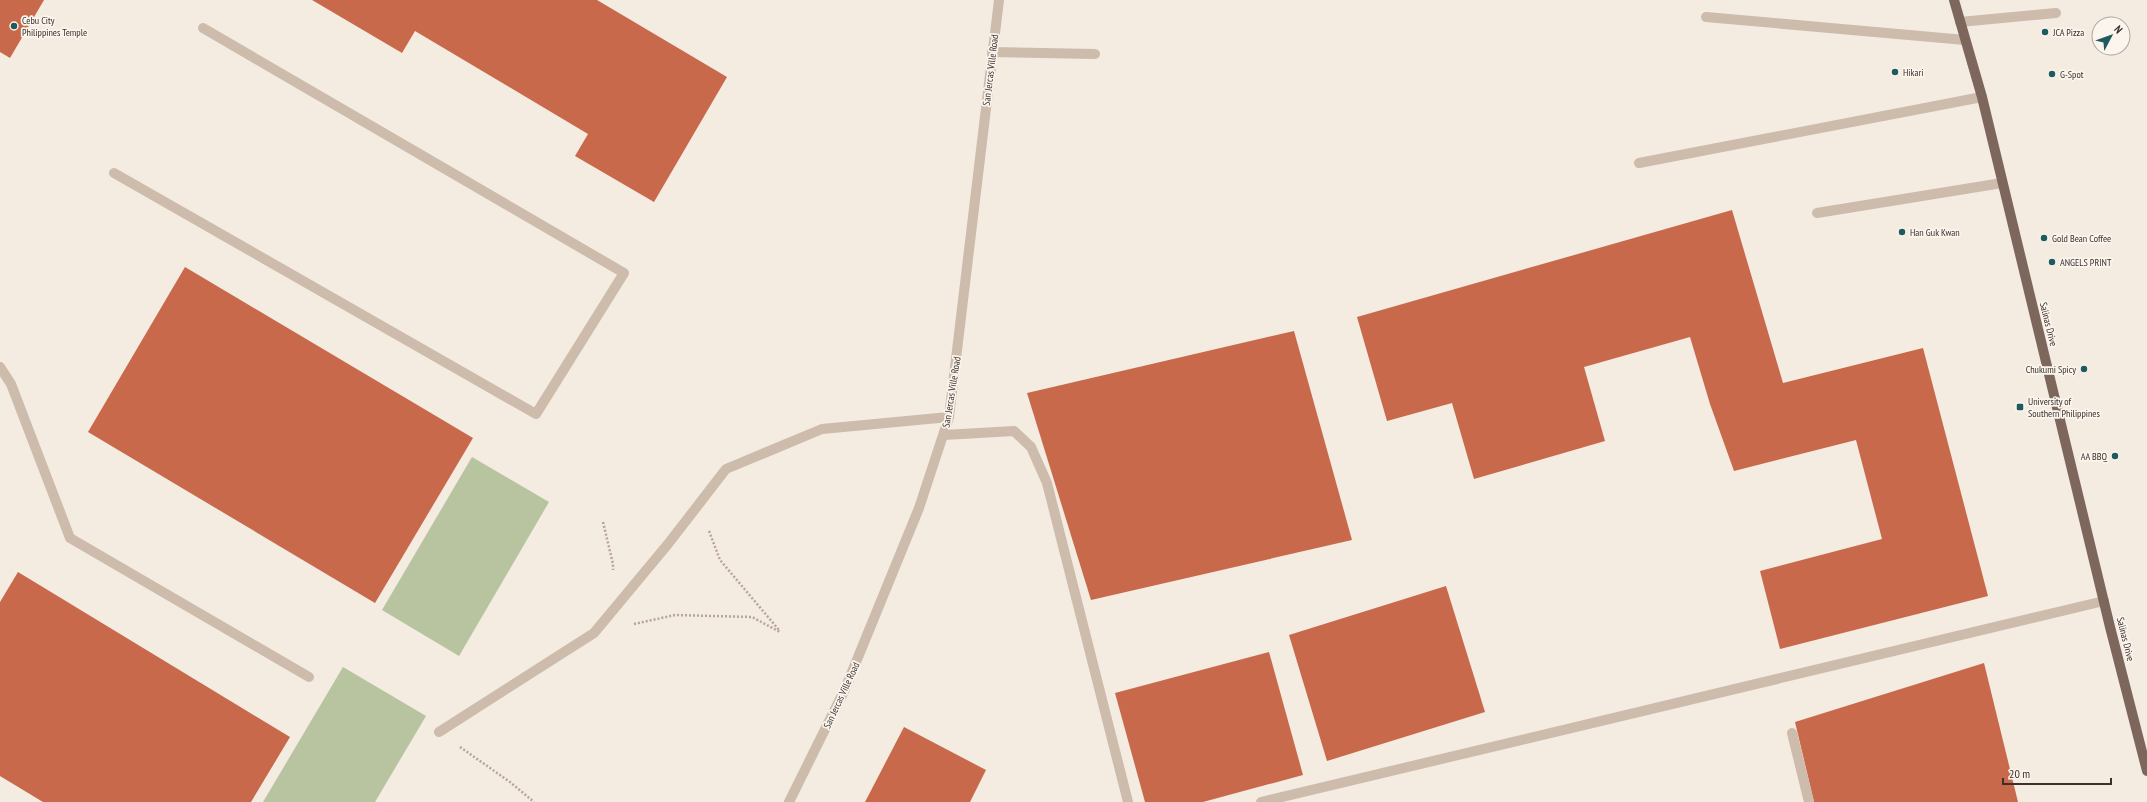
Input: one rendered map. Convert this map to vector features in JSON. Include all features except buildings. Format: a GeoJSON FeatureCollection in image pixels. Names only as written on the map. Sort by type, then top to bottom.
{"type":"FeatureCollection","features":[{"type":"Feature","properties":{"kind":"main road","name":"Salinas Drive"},"geometry":{"type":"LineString","coordinates":[[1954,0],[1982,97],[2104,601],[2147,771]]}},
{"type":"Feature","properties":{"kind":"street","name":"San Jercas Ville Road"},"geometry":{"type":"LineString","coordinates":[[789,802],[845,689],[919,508],[949,418],[999,0]]}},
{"type":"Feature","properties":{"kind":"street"},"geometry":{"type":"LineString","coordinates":[[1960,22],[2056,13]]}},
{"type":"Feature","properties":{"kind":"street"},"geometry":{"type":"LineString","coordinates":[[1706,17],[1965,40]]}},
{"type":"Feature","properties":{"kind":"street"},"geometry":{"type":"LineString","coordinates":[[114,173],[536,414],[624,273],[203,28]]}},
{"type":"Feature","properties":{"kind":"street"},"geometry":{"type":"LineString","coordinates":[[992,52],[1095,54]]}},
{"type":"Feature","properties":{"kind":"street"},"geometry":{"type":"LineString","coordinates":[[1639,163],[1982,97]]}},
{"type":"Feature","properties":{"kind":"street"},"geometry":{"type":"LineString","coordinates":[[1817,213],[2002,183]]}},
{"type":"Feature","properties":{"kind":"street"},"geometry":{"type":"LineString","coordinates":[[0,367],[11,384],[70,538],[309,676]]}},
{"type":"Feature","properties":{"kind":"street"},"geometry":{"type":"LineString","coordinates":[[439,732],[594,633],[699,504],[726,468],[822,429],[949,418]]}},
{"type":"Feature","properties":{"kind":"street"},"geometry":{"type":"LineString","coordinates":[[944,434],[1014,431],[1031,447],[1047,483],[1053,504],[1128,802]]}},
{"type":"Feature","properties":{"kind":"street"},"geometry":{"type":"LineString","coordinates":[[1262,802],[2104,601]]}},
{"type":"Feature","properties":{"kind":"street"},"geometry":{"type":"LineString","coordinates":[[1792,733],[1809,802]]}},
{"type":"Feature","properties":{"kind":"path"},"geometry":{"type":"LineString","coordinates":[[594,633],[675,615],[752,616],[780,632],[720,560],[699,504]]}},
{"type":"Feature","properties":{"kind":"path"},"geometry":{"type":"LineString","coordinates":[[603,522],[614,564],[609,614]]}},
{"type":"Feature","properties":{"kind":"path"},"geometry":{"type":"LineString","coordinates":[[439,732],[510,782],[534,802]]}},
{"type":"Feature","properties":{"kind":"green space"},"geometry":{"type":"Polygon","coordinates":[[[472,457],[549,502],[459,656],[382,610],[472,457]]]}},
{"type":"Feature","properties":{"kind":"green space"},"geometry":{"type":"Polygon","coordinates":[[[343,667],[426,716],[375,802],[263,802],[343,667]]]}},
{"type":"Feature","properties":{"kind":"place","name":"Cebu City Philippines Temple"},"geometry":{"type":"Point","coordinates":[14,26]}},
{"type":"Feature","properties":{"kind":"place","name":"JCA Pizza"},"geometry":{"type":"Point","coordinates":[2045,32]}},
{"type":"Feature","properties":{"kind":"place","name":"Hikari"},"geometry":{"type":"Point","coordinates":[1895,72]}},
{"type":"Feature","properties":{"kind":"place","name":"G-Spot"},"geometry":{"type":"Point","coordinates":[2052,74]}},
{"type":"Feature","properties":{"kind":"place","name":"Han Guk Kwan"},"geometry":{"type":"Point","coordinates":[1902,232]}},
{"type":"Feature","properties":{"kind":"place","name":"Gold Bean Coffee"},"geometry":{"type":"Point","coordinates":[2044,238]}},
{"type":"Feature","properties":{"kind":"place","name":"ANGELS PRINT"},"geometry":{"type":"Point","coordinates":[2052,262]}},
{"type":"Feature","properties":{"kind":"place","name":"Chukumi Spicy"},"geometry":{"type":"Point","coordinates":[2084,369]}},
{"type":"Feature","properties":{"kind":"place","name":"University of Southern Philippines"},"geometry":{"type":"Point","coordinates":[2020,407]}},
{"type":"Feature","properties":{"kind":"place","name":"AA BBQ"},"geometry":{"type":"Point","coordinates":[2115,456]}}]}
